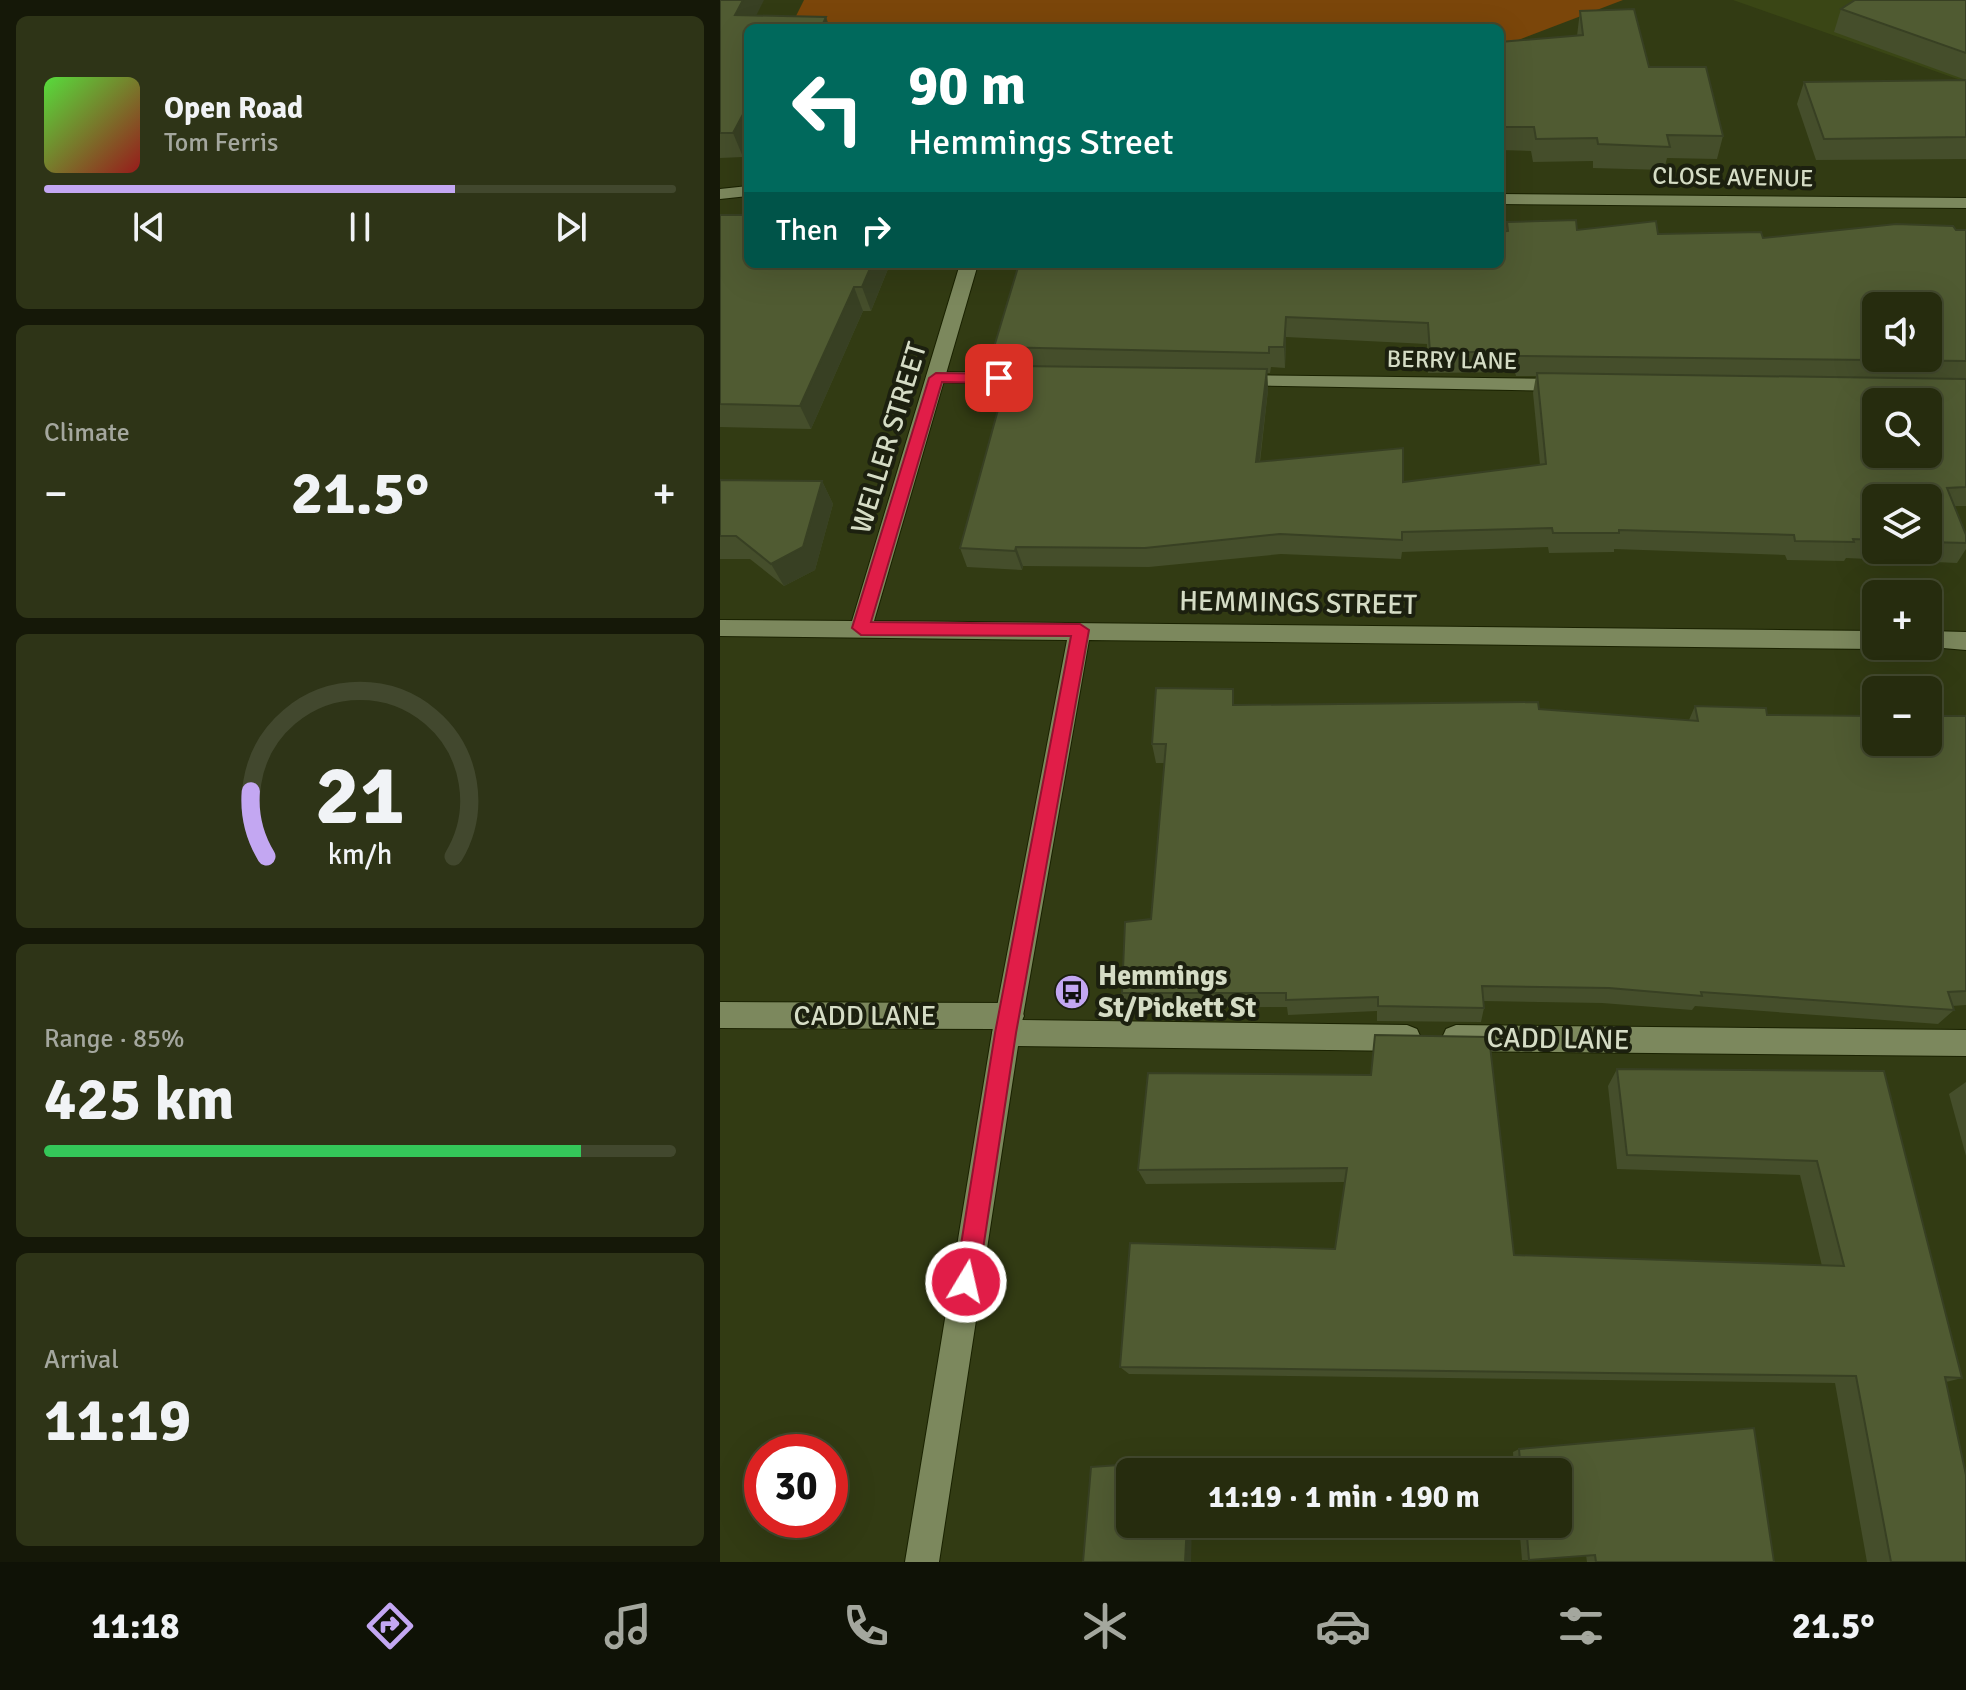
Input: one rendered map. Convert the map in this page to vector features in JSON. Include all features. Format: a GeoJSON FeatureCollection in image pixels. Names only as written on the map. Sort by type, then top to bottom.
{"type":"FeatureCollection","features":[{"type":"Feature","properties":{"kind":"street"},"geometry":{"type":"LineString","coordinates":[[720,194],[744,191]]}},
{"type":"Feature","properties":{"kind":"street","name":"CLOSE AVENUE"},"geometry":{"type":"LineString","coordinates":[[1504,199],[1966,203]]}},
{"type":"Feature","properties":{"kind":"street","name":"WELLER STREET"},"geometry":{"type":"LineString","coordinates":[[861,628],[968,268]]}},
{"type":"Feature","properties":{"kind":"street"},"geometry":{"type":"LineString","coordinates":[[936,378],[1063,379]]}},
{"type":"Feature","properties":{"kind":"street","name":"BERRY LANE"},"geometry":{"type":"LineString","coordinates":[[1222,381],[1586,385]]}},
{"type":"Feature","properties":{"kind":"street","name":"HEMMINGS STREET"},"geometry":{"type":"LineString","coordinates":[[720,628],[1862,640]]}},
{"type":"Feature","properties":{"kind":"street"},"geometry":{"type":"LineString","coordinates":[[922,1562],[1008,1025],[1080,630]]}},
{"type":"Feature","properties":{"kind":"street"},"geometry":{"type":"LineString","coordinates":[[1942,640],[1966,641]]}},
{"type":"Feature","properties":{"kind":"street","name":"CADD LANE"},"geometry":{"type":"LineString","coordinates":[[720,1015],[1008,1025],[1966,1043]]}},
{"type":"Feature","properties":{"kind":"shaded area"},"geometry":{"type":"Polygon","coordinates":[[[804,0],[1623,0],[1504,45],[1504,24],[792,24],[804,0]]]}},
{"type":"Feature","properties":{"kind":"shaded area"},"geometry":{"type":"Polygon","coordinates":[[[1733,0],[1966,0],[1966,82],[1733,0]]]}},
{"type":"Feature","properties":{"kind":"building"},"geometry":{"type":"Polygon","coordinates":[[[720,0],[743,0],[735,15],[826,17],[823,24],[744,24],[744,112],[733,133],[720,133],[720,0]]]}},
{"type":"Feature","properties":{"kind":"building"},"geometry":{"type":"Polygon","coordinates":[[[1855,0],[1966,0],[1966,53],[1841,9],[1855,0]]]}},
{"type":"Feature","properties":{"kind":"building"},"geometry":{"type":"Polygon","coordinates":[[[1634,9],[1649,67],[1706,67],[1723,136],[1667,135],[1670,147],[1598,144],[1597,138],[1536,139],[1534,127],[1504,127],[1504,42],[1583,35],[1580,11],[1634,9]]]}},
{"type":"Feature","properties":{"kind":"building"},"geometry":{"type":"Polygon","coordinates":[[[1966,80],[1966,137],[1824,139],[1804,82],[1966,80]]]}},
{"type":"Feature","properties":{"kind":"building"},"geometry":{"type":"Polygon","coordinates":[[[720,215],[744,215],[744,268],[870,268],[862,287],[854,287],[800,406],[720,404],[720,215]]]}},
{"type":"Feature","properties":{"kind":"building"},"geometry":{"type":"Polygon","coordinates":[[[1576,220],[1577,230],[1656,221],[1658,234],[1761,232],[1763,238],[1896,224],[1953,226],[1956,230],[1966,230],[1966,361],[1942,361],[1942,292],[1862,292],[1862,360],[1519,356],[1518,351],[1430,353],[1428,323],[1286,317],[1284,347],[1269,347],[1269,353],[994,347],[1018,268],[1504,268],[1504,232],[1508,231],[1507,222],[1576,220]]]}},
{"type":"Feature","properties":{"kind":"building"},"geometry":{"type":"Polygon","coordinates":[[[1010,366],[1267,369],[1256,462],[1403,448],[1403,482],[1546,464],[1537,373],[1966,379],[1966,487],[1947,488],[1966,535],[1966,543],[1942,542],[1942,484],[1862,484],[1862,539],[1853,539],[1854,542],[1795,541],[1794,535],[1619,530],[1619,533],[1553,533],[1552,528],[1402,532],[1402,540],[1280,534],[1145,548],[1016,547],[1015,551],[960,548],[1010,366]]]}},
{"type":"Feature","properties":{"kind":"building"},"geometry":{"type":"Polygon","coordinates":[[[720,480],[822,481],[803,547],[771,564],[736,536],[720,536],[720,480]]]}},
{"type":"Feature","properties":{"kind":"building"},"geometry":{"type":"Polygon","coordinates":[[[1156,688],[1233,689],[1233,705],[1538,702],[1539,709],[1698,721],[1695,706],[1766,708],[1767,715],[1862,716],[1862,756],[1942,756],[1942,716],[1966,716],[1966,991],[1948,992],[1954,1010],[1609,988],[1482,986],[1484,1008],[1378,1006],[1378,997],[1286,1000],[1286,993],[1122,993],[1125,922],[1151,919],[1166,744],[1152,744],[1156,688]]]}},
{"type":"Feature","properties":{"kind":"building"},"geometry":{"type":"Polygon","coordinates":[[[1375,1035],[1489,1037],[1514,1255],[1844,1266],[1817,1161],[1627,1155],[1617,1069],[1884,1071],[1962,1378],[1945,1377],[1966,1475],[1966,1562],[1891,1562],[1856,1376],[1120,1367],[1130,1243],[1335,1249],[1347,1168],[1138,1170],[1148,1073],[1371,1075],[1375,1035]]]}},
{"type":"Feature","properties":{"kind":"building"},"geometry":{"type":"Polygon","coordinates":[[[1754,1428],[1774,1562],[1596,1562],[1595,1555],[1529,1560],[1527,1538],[1572,1538],[1572,1458],[1520,1458],[1519,1449],[1754,1428]]]}},
{"type":"Feature","properties":{"kind":"building"},"geometry":{"type":"Polygon","coordinates":[[[1116,1465],[1116,1538],[1186,1538],[1185,1562],[1083,1562],[1091,1467],[1116,1465]]]}},
{"type":"Feature","properties":{"kind":"place","name":"Hemmings St/Pickett St"},"geometry":{"type":"Point","coordinates":[1072,992]}},
{"type":"Feature","properties":{"kind":"route"},"geometry":{"type":"LineString","coordinates":[[966,1282],[1006,1033],[1080,630],[861,628],[936,378],[999,378]]}}]}
